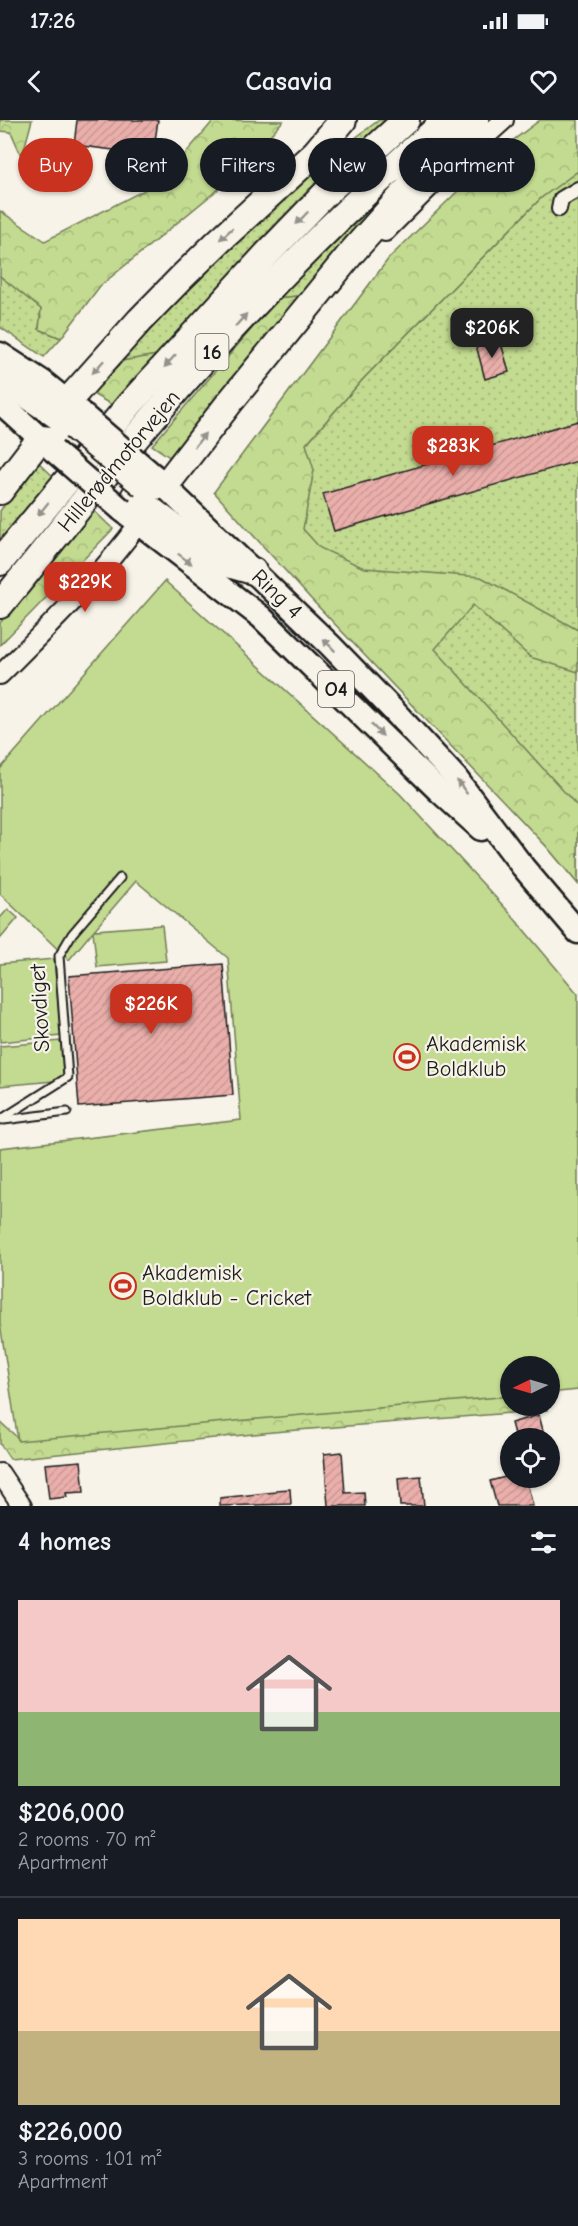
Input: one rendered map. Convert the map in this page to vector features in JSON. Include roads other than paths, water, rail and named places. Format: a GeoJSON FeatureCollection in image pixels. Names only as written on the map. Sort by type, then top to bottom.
{"type":"FeatureCollection","features":[{"type":"Feature","properties":{"kind":"highway"},"geometry":{"type":"LineString","coordinates":[[328,138],[343,120]]}},
{"type":"Feature","properties":{"kind":"highway"},"geometry":{"type":"LineString","coordinates":[[337,138],[364,120]]}},
{"type":"Feature","properties":{"kind":"highway","name":"Hillerødmotorvejen"},"geometry":{"type":"LineString","coordinates":[[0,562],[130,404],[267,254],[326,193],[406,120]]}},
{"type":"Feature","properties":{"kind":"highway","name":"Hillerødmotorvejen"},"geometry":{"type":"LineString","coordinates":[[0,605],[156,414],[285,272],[404,157],[447,120]]}},
{"type":"Feature","properties":{"kind":"highway"},"geometry":{"type":"LineString","coordinates":[[144,498],[230,402],[353,251],[427,168],[476,120]]}},
{"type":"Feature","properties":{"kind":"highway"},"geometry":{"type":"LineString","coordinates":[[0,491],[62,427],[181,278],[308,159]]}},
{"type":"Feature","properties":{"kind":"highway"},"geometry":{"type":"LineString","coordinates":[[0,376],[62,427],[72,446],[144,498],[211,556],[253,571]]}},
{"type":"Feature","properties":{"kind":"main road","name":"Ring 4"},"geometry":{"type":"LineString","coordinates":[[0,354],[44,382],[62,427]]}},
{"type":"Feature","properties":{"kind":"main road","name":"Ring 4"},"geometry":{"type":"LineString","coordinates":[[0,402],[62,427],[144,498],[261,617],[438,790],[523,867]]}},
{"type":"Feature","properties":{"kind":"main road","name":"Ring 4"},"geometry":{"type":"LineString","coordinates":[[253,571],[338,653],[455,777],[523,867],[578,932]]}},
{"type":"Feature","properties":{"kind":"street"},"geometry":{"type":"LineString","coordinates":[[328,283],[365,253],[433,183],[504,120]]}},
{"type":"Feature","properties":{"kind":"street"},"geometry":{"type":"LineString","coordinates":[[559,209],[561,199],[577,193]]}},
{"type":"Feature","properties":{"kind":"street"},"geometry":{"type":"LineString","coordinates":[[0,675],[108,561],[144,498]]}},
{"type":"Feature","properties":{"kind":"street"},"geometry":{"type":"LineString","coordinates":[[0,1473],[22,1506]]}},
{"type":"Feature","properties":{"kind":"lane","name":"Skovdiget"},"geometry":{"type":"LineString","coordinates":[[0,1121],[68,1077],[59,956],[72,934],[120,878]]}},
{"type":"Feature","properties":{"kind":"lane","name":"Skovdiget"},"geometry":{"type":"LineString","coordinates":[[0,1121],[67,1112]]}},
{"type":"Feature","properties":{"kind":"place","name":"Akademisk Boldklub"},"geometry":{"type":"Point","coordinates":[407,1057]}},
{"type":"Feature","properties":{"kind":"place","name":"Akademisk Boldklub - Cricket"},"geometry":{"type":"Point","coordinates":[123,1286]}}]}
